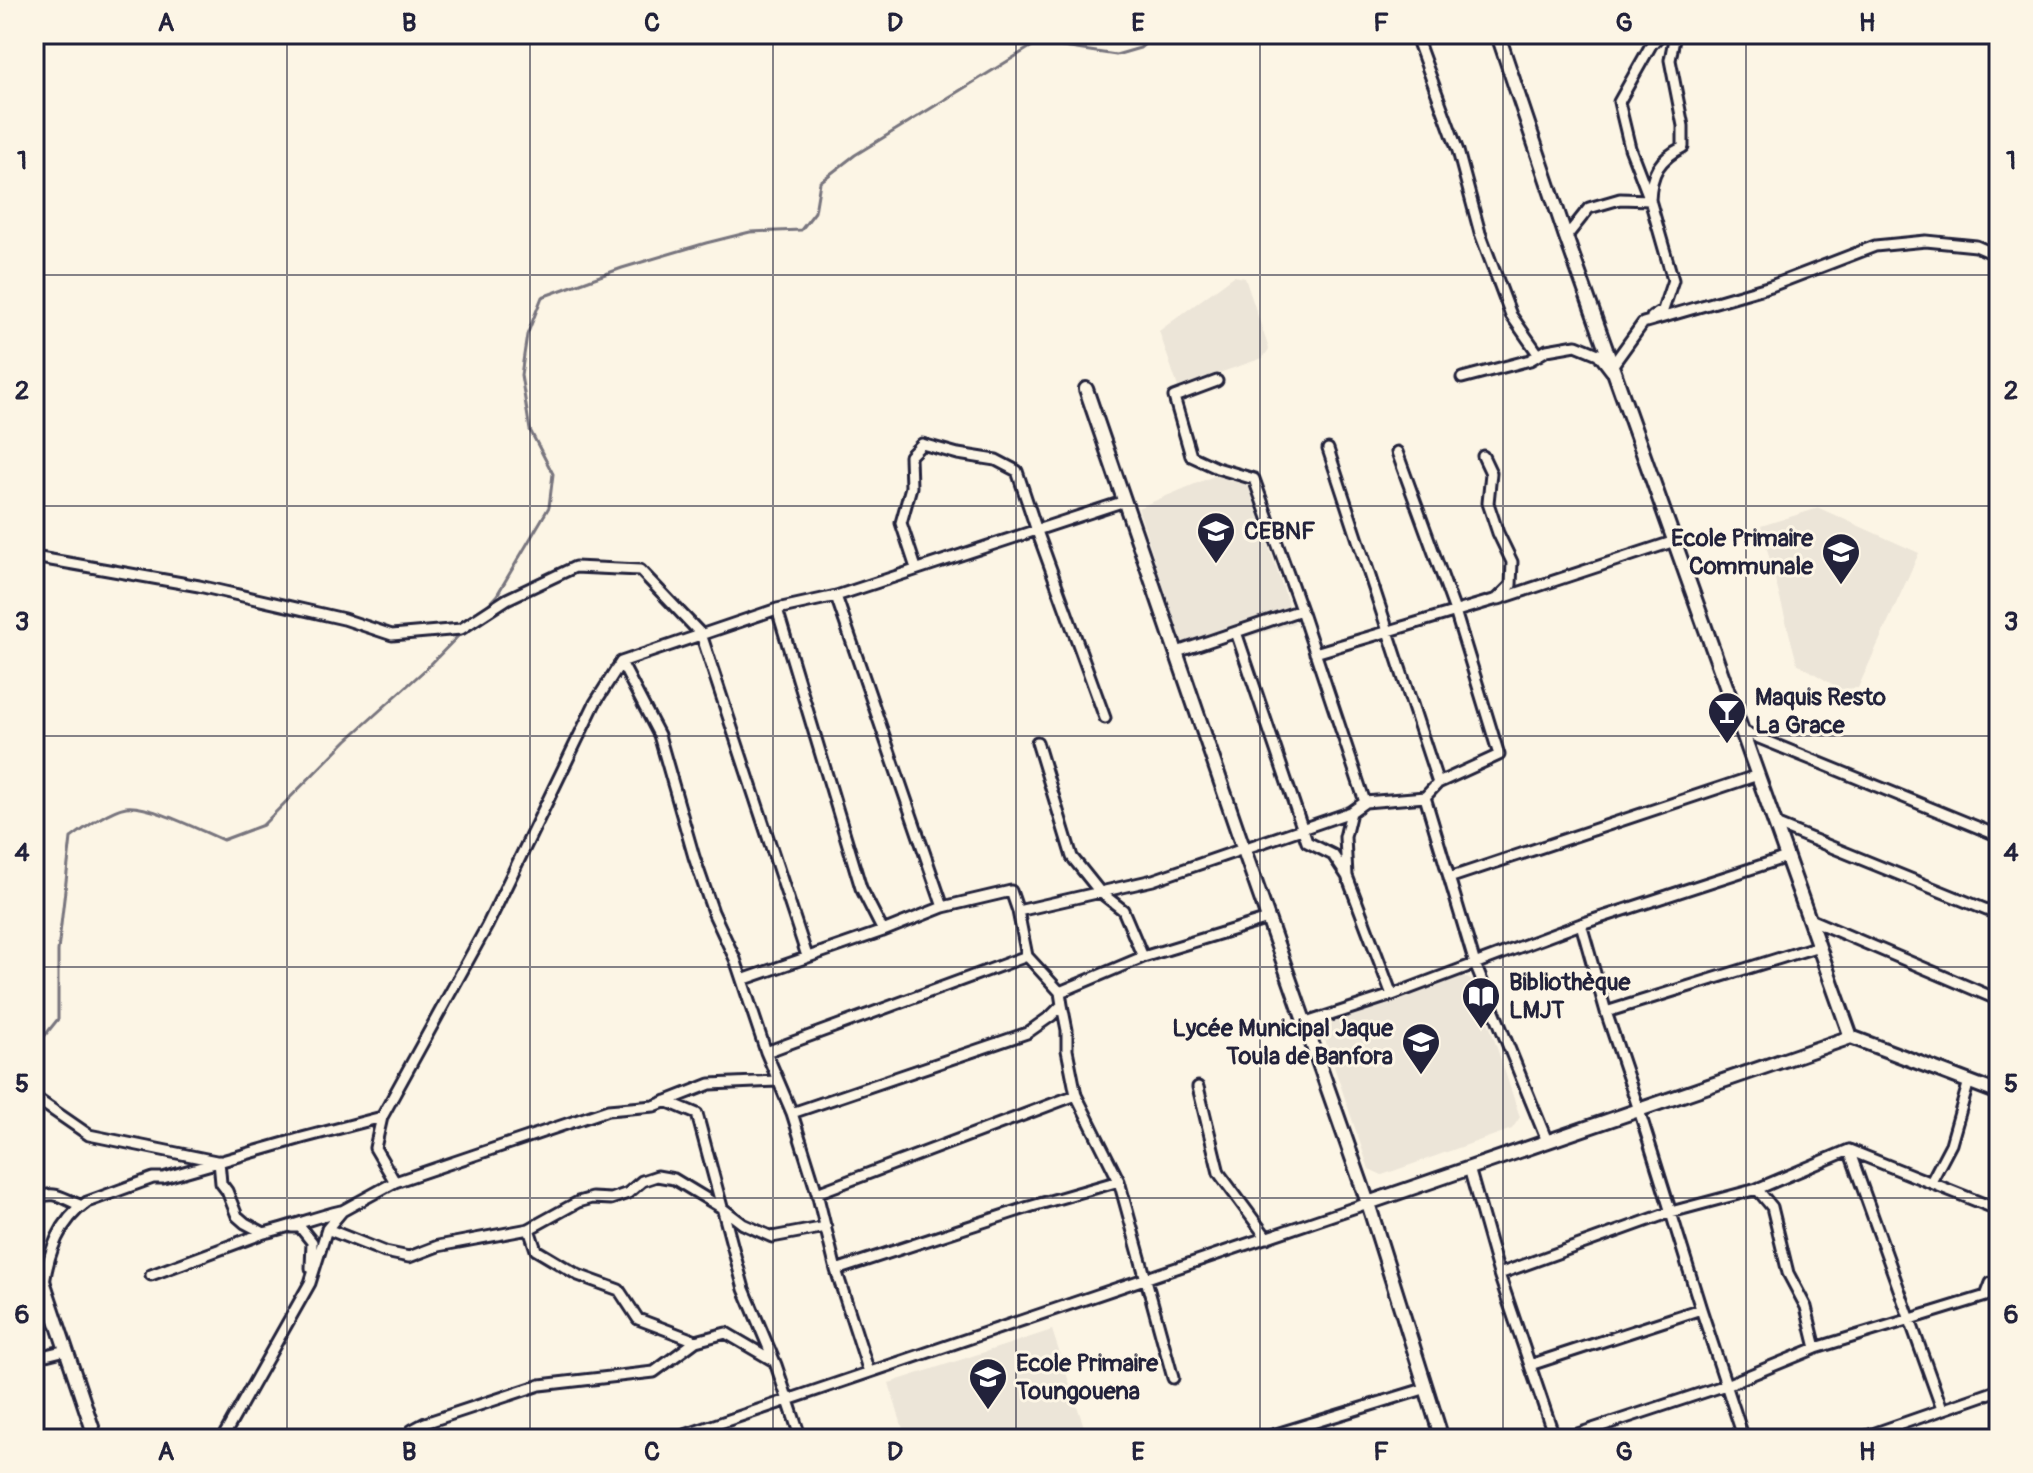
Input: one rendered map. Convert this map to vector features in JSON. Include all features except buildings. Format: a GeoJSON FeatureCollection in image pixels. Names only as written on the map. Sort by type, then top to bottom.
{"type":"FeatureCollection","features":[{"type":"Feature","properties":{"kind":"street"},"geometry":{"type":"LineString","coordinates":[[1415,34],[1458,151],[1480,233],[1511,315],[1539,355]]}},
{"type":"Feature","properties":{"kind":"street"},"geometry":{"type":"LineString","coordinates":[[1614,372],[1643,323],[1663,310],[1673,280],[1650,200],[1630,148],[1619,102],[1651,45],[1661,34]]}},
{"type":"Feature","properties":{"kind":"street"},"geometry":{"type":"LineString","coordinates":[[1650,200],[1650,188],[1659,164],[1683,147],[1681,114],[1670,60],[1675,34]]}},
{"type":"Feature","properties":{"kind":"street"},"geometry":{"type":"LineString","coordinates":[[1499,38],[1566,237],[1851,1037]]}},
{"type":"Feature","properties":{"kind":"street"},"geometry":{"type":"LineString","coordinates":[[1566,237],[1589,208],[1620,199],[1650,200]]}},
{"type":"Feature","properties":{"kind":"street"},"geometry":{"type":"LineString","coordinates":[[1643,323],[1771,286],[1875,246],[1926,241],[1976,246],[1999,256]]}},
{"type":"Feature","properties":{"kind":"street"},"geometry":{"type":"LineString","coordinates":[[1462,378],[1530,360],[1547,350],[1576,345],[1598,354],[1614,372]]}},
{"type":"Feature","properties":{"kind":"street"},"geometry":{"type":"LineString","coordinates":[[1217,381],[1174,397],[1191,456],[1254,479],[1365,802]]}},
{"type":"Feature","properties":{"kind":"street"},"geometry":{"type":"LineString","coordinates":[[1086,389],[1368,1203],[1442,1439]]}},
{"type":"Feature","properties":{"kind":"street"},"geometry":{"type":"LineString","coordinates":[[916,568],[901,523],[911,487],[910,456],[922,444],[996,460],[1017,471],[1105,718]]}},
{"type":"Feature","properties":{"kind":"street"},"geometry":{"type":"LineString","coordinates":[[1328,449],[1438,783]]}},
{"type":"Feature","properties":{"kind":"street"},"geometry":{"type":"LineString","coordinates":[[1018,911],[1153,880],[1351,812],[1365,802],[1425,797],[1438,783],[1499,755],[1455,611],[1397,452]]}},
{"type":"Feature","properties":{"kind":"street"},"geometry":{"type":"LineString","coordinates":[[1483,456],[1491,473],[1488,503],[1512,562],[1511,585],[1497,599]]}},
{"type":"Feature","properties":{"kind":"street"},"geometry":{"type":"LineString","coordinates":[[395,1182],[375,1148],[382,1117],[487,926],[595,703],[621,662],[777,609],[836,596],[1125,501]]}},
{"type":"Feature","properties":{"kind":"street"},"geometry":{"type":"LineString","coordinates":[[1315,653],[1497,599],[1675,541]]}},
{"type":"Feature","properties":{"kind":"street"},"geometry":{"type":"LineString","coordinates":[[34,557],[199,586],[344,619],[392,635],[461,629],[507,599],[575,567],[640,570],[701,634],[807,956]]}},
{"type":"Feature","properties":{"kind":"street"},"geometry":{"type":"LineString","coordinates":[[836,596],[943,907]]}},
{"type":"Feature","properties":{"kind":"street"},"geometry":{"type":"LineString","coordinates":[[777,609],[861,888],[883,931]]}},
{"type":"Feature","properties":{"kind":"street"},"geometry":{"type":"LineString","coordinates":[[1177,652],[1301,610]]}},
{"type":"Feature","properties":{"kind":"street"},"geometry":{"type":"LineString","coordinates":[[1236,632],[1307,842],[1333,855],[1347,876],[1392,995]]}},
{"type":"Feature","properties":{"kind":"street"},"geometry":{"type":"LineString","coordinates":[[621,662],[659,735],[713,912],[735,959],[766,1052],[792,1113],[817,1193],[836,1270],[869,1372]]}},
{"type":"Feature","properties":{"kind":"street"},"geometry":{"type":"LineString","coordinates":[[1742,731],[1999,836]]}},
{"type":"Feature","properties":{"kind":"street"},"geometry":{"type":"LineString","coordinates":[[1037,742],[1072,857],[1100,892],[1123,910],[1143,957]]}},
{"type":"Feature","properties":{"kind":"street"},"geometry":{"type":"LineString","coordinates":[[1449,878],[1758,775]]}},
{"type":"Feature","properties":{"kind":"street"},"geometry":{"type":"LineString","coordinates":[[1425,797],[1475,964],[1547,1141]]}},
{"type":"Feature","properties":{"kind":"street"},"geometry":{"type":"LineString","coordinates":[[1347,876],[1345,837],[1351,812]]}},
{"type":"Feature","properties":{"kind":"street"},"geometry":{"type":"LineString","coordinates":[[1775,824],[1999,915]]}},
{"type":"Feature","properties":{"kind":"street"},"geometry":{"type":"LineString","coordinates":[[1306,1023],[1392,995],[1581,924],[1787,857]]}},
{"type":"Feature","properties":{"kind":"street"},"geometry":{"type":"LineString","coordinates":[[742,980],[943,907],[1011,891],[1027,956],[1060,992],[1076,1095],[1119,1181],[1173,1378]]}},
{"type":"Feature","properties":{"kind":"street"},"geometry":{"type":"LineString","coordinates":[[1060,992],[1143,957],[1268,919]]}},
{"type":"Feature","properties":{"kind":"street"},"geometry":{"type":"LineString","coordinates":[[1809,919],[1999,1000]]}},
{"type":"Feature","properties":{"kind":"street"},"geometry":{"type":"LineString","coordinates":[[1581,924],[1606,1012],[1744,1439]]}},
{"type":"Feature","properties":{"kind":"street"},"geometry":{"type":"LineString","coordinates":[[1606,1012],[1819,946]]}},
{"type":"Feature","properties":{"kind":"street"},"geometry":{"type":"LineString","coordinates":[[766,1052],[1027,956]]}},
{"type":"Feature","properties":{"kind":"street"},"geometry":{"type":"LineString","coordinates":[[792,1113],[1027,1033],[1062,1005]]}},
{"type":"Feature","properties":{"kind":"street"},"geometry":{"type":"LineString","coordinates":[[673,1439],[1851,1037],[1999,1093]]}},
{"type":"Feature","properties":{"kind":"street"},"geometry":{"type":"LineString","coordinates":[[151,1275],[264,1233],[342,1211],[395,1182],[608,1110],[654,1106],[710,1084],[778,1081]]}},
{"type":"Feature","properties":{"kind":"street"},"geometry":{"type":"LineString","coordinates":[[1931,1182],[1951,1144],[1969,1081]]}},
{"type":"Feature","properties":{"kind":"street"},"geometry":{"type":"LineString","coordinates":[[1198,1087],[1219,1173],[1267,1238]]}},
{"type":"Feature","properties":{"kind":"street"},"geometry":{"type":"LineString","coordinates":[[817,1193],[1076,1095]]}},
{"type":"Feature","properties":{"kind":"street"},"geometry":{"type":"LineString","coordinates":[[34,1097],[89,1135],[219,1161]]}},
{"type":"Feature","properties":{"kind":"street"},"geometry":{"type":"LineString","coordinates":[[666,1101],[697,1114],[744,1289],[774,1361],[801,1439]]}},
{"type":"Feature","properties":{"kind":"street"},"geometry":{"type":"LineString","coordinates":[[39,1285],[62,1228],[82,1206],[153,1178],[163,1178],[382,1117]]}},
{"type":"Feature","properties":{"kind":"street"},"geometry":{"type":"LineString","coordinates":[[1849,1150],[1942,1409]]}},
{"type":"Feature","properties":{"kind":"street"},"geometry":{"type":"LineString","coordinates":[[1499,1274],[1671,1212],[1757,1189],[1849,1150],[1999,1210]]}},
{"type":"Feature","properties":{"kind":"street"},"geometry":{"type":"LineString","coordinates":[[219,1161],[221,1183],[237,1216],[264,1233]]}},
{"type":"Feature","properties":{"kind":"street"},"geometry":{"type":"LineString","coordinates":[[1469,1168],[1499,1274],[1555,1439]]}},
{"type":"Feature","properties":{"kind":"street"},"geometry":{"type":"LineString","coordinates":[[327,1229],[385,1252],[409,1257],[438,1246],[529,1229],[578,1202],[592,1198],[611,1199],[657,1176],[674,1179],[743,1224],[772,1237],[826,1227]]}},
{"type":"Feature","properties":{"kind":"street"},"geometry":{"type":"LineString","coordinates":[[836,1270],[1119,1181]]}},
{"type":"Feature","properties":{"kind":"street"},"geometry":{"type":"LineString","coordinates":[[1757,1189],[1772,1207],[1788,1273],[1806,1307],[1816,1348]]}},
{"type":"Feature","properties":{"kind":"street"},"geometry":{"type":"LineString","coordinates":[[34,1198],[59,1194],[82,1206]]}},
{"type":"Feature","properties":{"kind":"street"},"geometry":{"type":"LineString","coordinates":[[222,1439],[310,1283],[327,1229],[342,1211]]}},
{"type":"Feature","properties":{"kind":"street"},"geometry":{"type":"LineString","coordinates":[[289,1227],[300,1227],[312,1242],[310,1283]]}},
{"type":"Feature","properties":{"kind":"street"},"geometry":{"type":"LineString","coordinates":[[529,1229],[536,1250],[578,1275],[619,1290],[638,1319],[696,1341]]}},
{"type":"Feature","properties":{"kind":"street"},"geometry":{"type":"LineString","coordinates":[[34,1254],[39,1285],[66,1350],[96,1439]]}},
{"type":"Feature","properties":{"kind":"street"},"geometry":{"type":"LineString","coordinates":[[1562,1439],[1726,1385],[1816,1348],[1986,1296],[1991,1283],[1999,1282]]}},
{"type":"Feature","properties":{"kind":"street"},"geometry":{"type":"LineString","coordinates":[[1530,1365],[1701,1309]]}},
{"type":"Feature","properties":{"kind":"street"},"geometry":{"type":"LineString","coordinates":[[415,1439],[412,1430],[425,1423],[540,1385],[654,1372],[696,1341],[726,1333],[774,1361]]}},
{"type":"Feature","properties":{"kind":"street"},"geometry":{"type":"LineString","coordinates":[[34,1358],[66,1350]]}},
{"type":"Feature","properties":{"kind":"street"},"geometry":{"type":"LineString","coordinates":[[1260,1439],[1427,1388]]}},
{"type":"Feature","properties":{"kind":"street"},"geometry":{"type":"LineString","coordinates":[[1858,1439],[1999,1390]]}},
{"type":"Feature","properties":{"kind":"shaded area"},"geometry":{"type":"Polygon","coordinates":[[[1234,276],[1245,278],[1269,349],[1263,358],[1178,387],[1159,331],[1234,276]]]}},
{"type":"Feature","properties":{"kind":"shaded area","name":"CEBNF"},"geometry":{"type":"Polygon","coordinates":[[[1221,473],[1247,482],[1295,623],[1186,656],[1138,508],[1221,473]]]}},
{"type":"Feature","properties":{"kind":"shaded area","name":"Ecole Primaire Communale"},"geometry":{"type":"Polygon","coordinates":[[[1819,508],[1919,553],[1858,688],[1840,689],[1797,663],[1761,526],[1819,508]]]}},
{"type":"Feature","properties":{"kind":"shaded area","name":"Lycée Municipal Jaque Toula de Banfora"},"geometry":{"type":"Polygon","coordinates":[[[1462,976],[1475,982],[1520,1117],[1512,1129],[1382,1175],[1369,1169],[1323,1034],[1329,1022],[1462,976]]]}},
{"type":"Feature","properties":{"kind":"shaded area","name":"Ecole Primaire Toungouena"},"geometry":{"type":"Polygon","coordinates":[[[1052,1330],[1088,1439],[906,1439],[889,1383],[1052,1330]]]}},
{"type":"Feature","properties":{"kind":"waterway"},"geometry":{"type":"LineString","coordinates":[[482,611],[497,595],[549,507],[553,474],[530,430],[521,375],[527,335],[542,297],[622,268],[706,243],[750,232],[801,230],[815,212],[820,182],[855,155],[1037,43],[1116,55],[1140,48],[1157,34]]}},
{"type":"Feature","properties":{"kind":"waterway"},"geometry":{"type":"LineString","coordinates":[[34,1049],[58,1019],[58,951],[71,838],[105,815],[126,807],[161,814],[223,840],[263,825],[347,740],[463,631]]}},
{"type":"Feature","properties":{"kind":"place","name":"CEBNF"},"geometry":{"type":"Point","coordinates":[1216,565]}},
{"type":"Feature","properties":{"kind":"place","name":"Ecole Primaire Communale"},"geometry":{"type":"Point","coordinates":[1841,586]}},
{"type":"Feature","properties":{"kind":"place","name":"Maquis Resto La Grace"},"geometry":{"type":"Point","coordinates":[1727,745]}},
{"type":"Feature","properties":{"kind":"place","name":"Bibliothèque LMJT"},"geometry":{"type":"Point","coordinates":[1481,1030]}},
{"type":"Feature","properties":{"kind":"place","name":"Lycée Municipal Jaque Toula de Banfora"},"geometry":{"type":"Point","coordinates":[1421,1076]}},
{"type":"Feature","properties":{"kind":"place","name":"Ecole Primaire Toungouena"},"geometry":{"type":"Point","coordinates":[988,1411]}}]}
